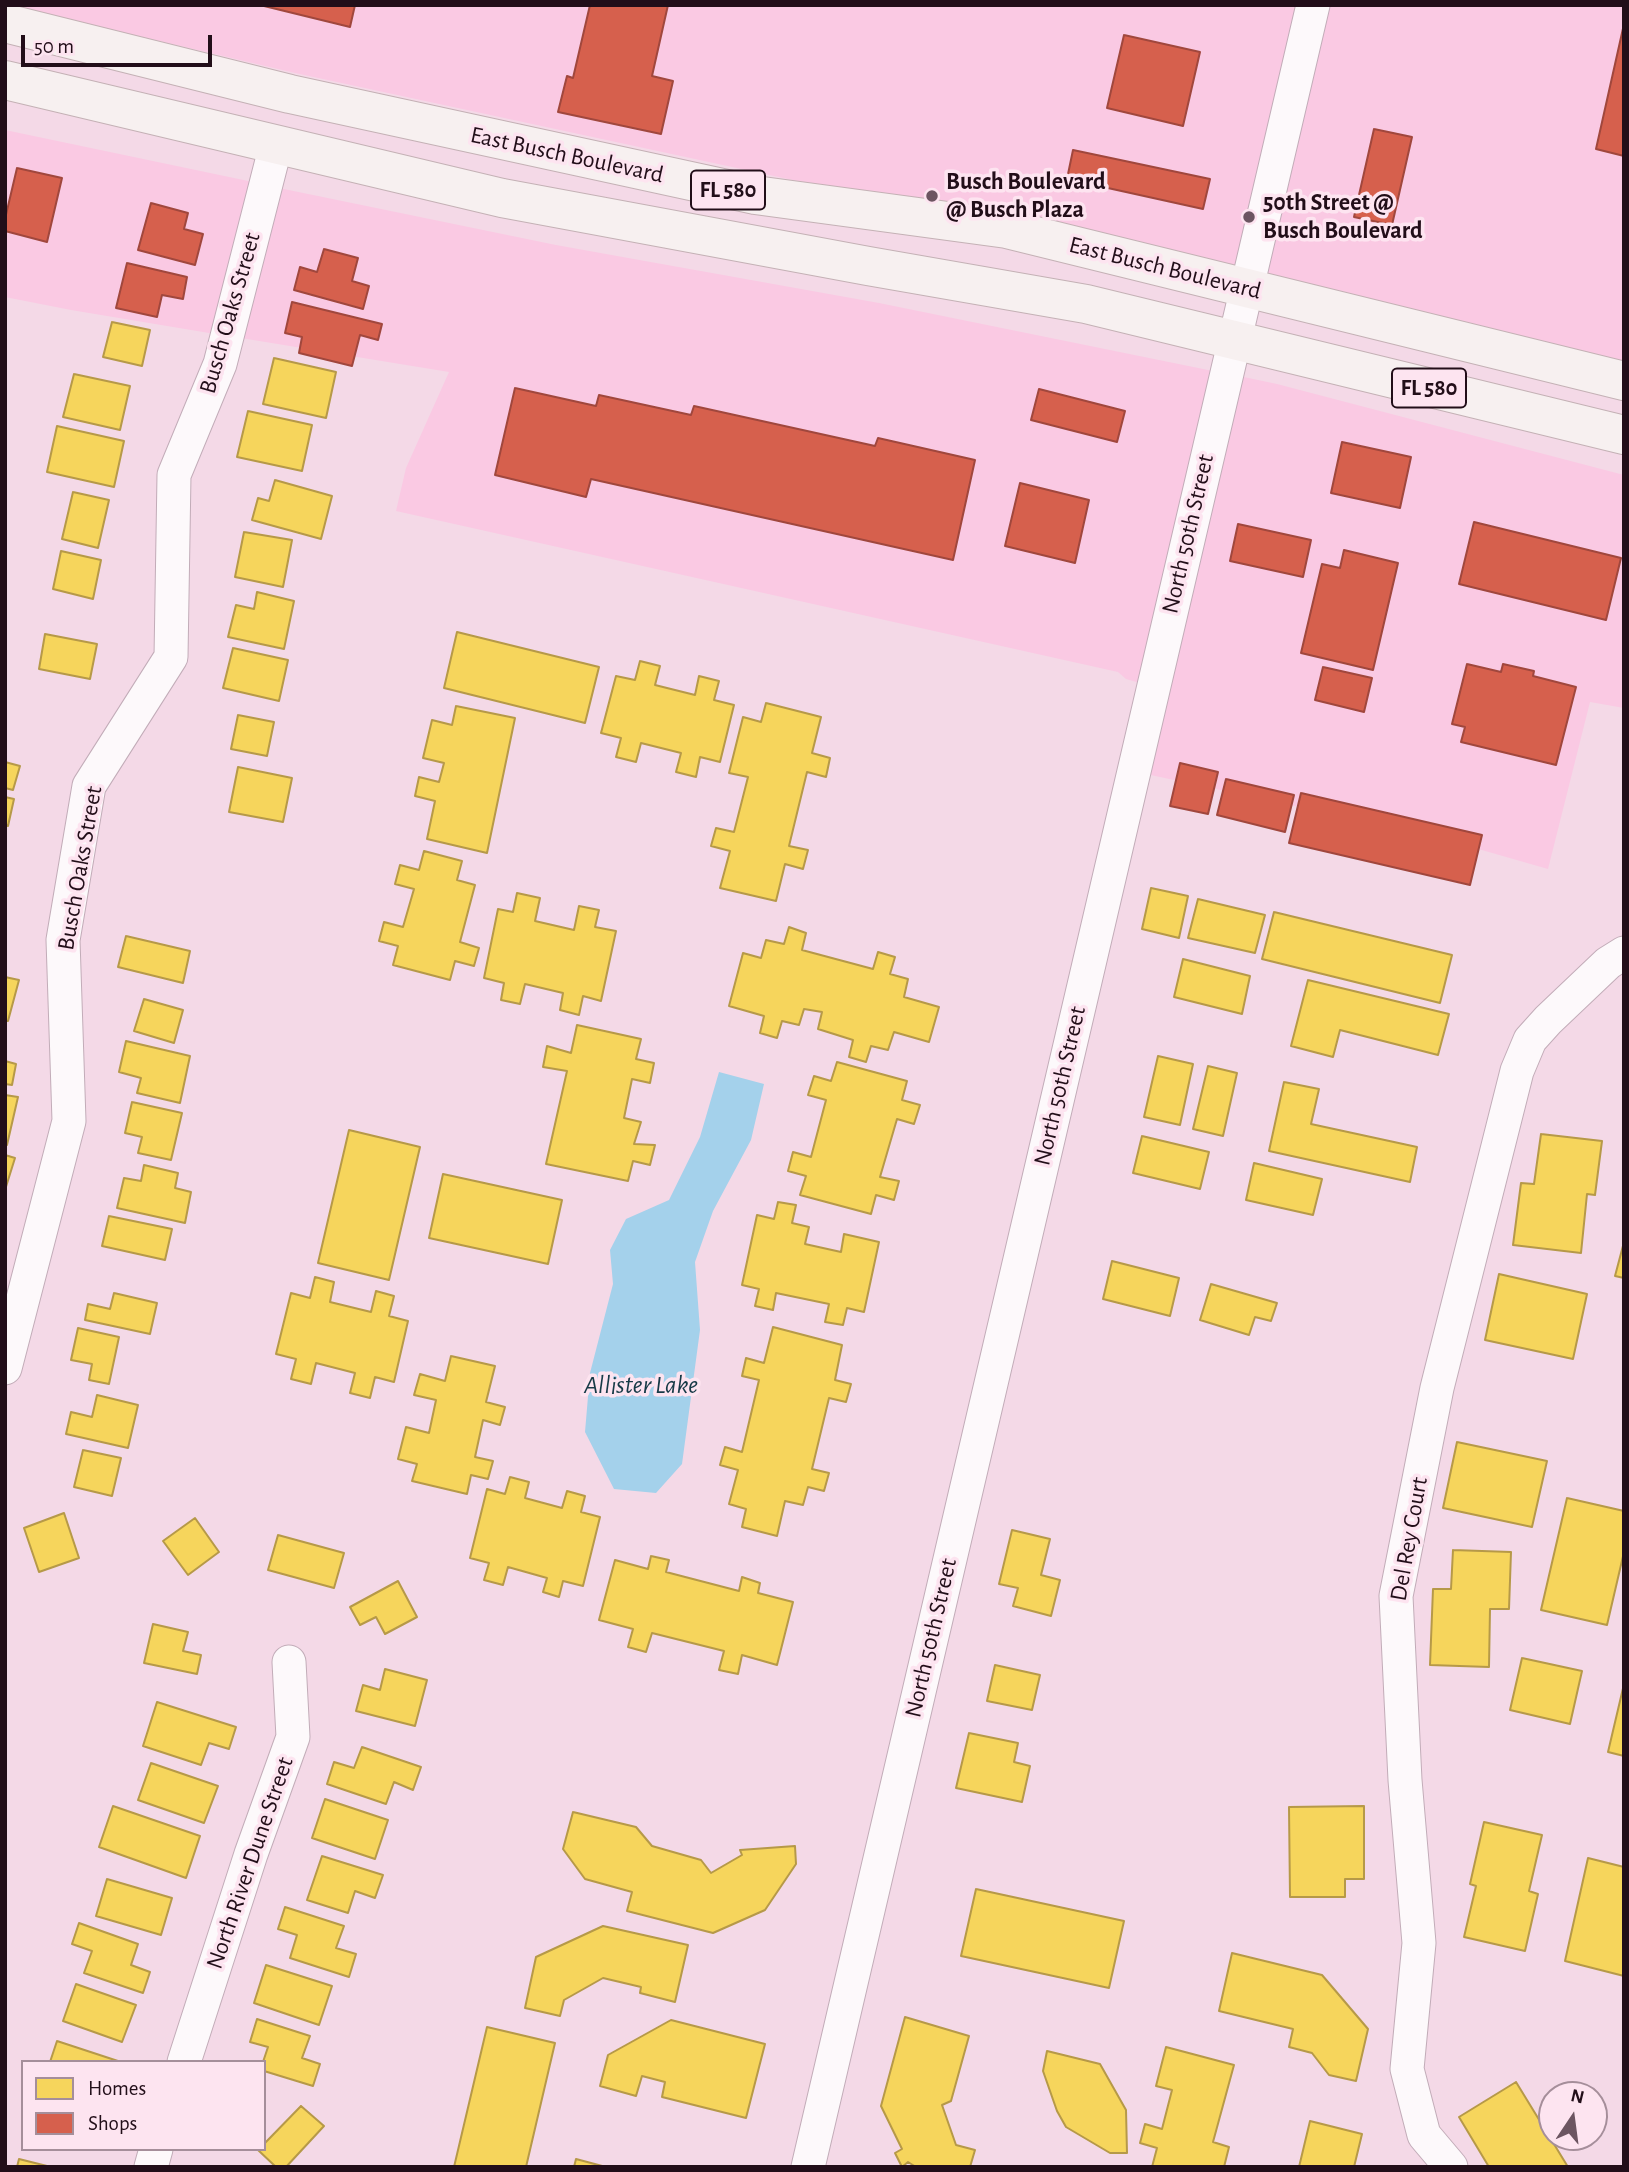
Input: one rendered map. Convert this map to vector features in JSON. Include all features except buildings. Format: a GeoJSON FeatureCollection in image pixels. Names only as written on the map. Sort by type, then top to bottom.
{"type":"FeatureCollection","features":[{"type":"Feature","properties":{"kind":"main road","name":"East Busch Boulevard"},"geometry":{"type":"LineString","coordinates":[[5,23],[289,94],[755,195],[1007,229],[1624,381]]}},
{"type":"Feature","properties":{"kind":"main road","name":"FL 580"},"geometry":{"type":"LineString","coordinates":[[5,80],[502,198],[1086,304],[1624,435]]}},
{"type":"Feature","properties":{"kind":"main road"},"geometry":{"type":"LineString","coordinates":[[502,198],[553,184],[679,203],[755,195]]}},
{"type":"Feature","properties":{"kind":"street","name":"North 50th Street"},"geometry":{"type":"LineString","coordinates":[[808,2167],[1313,5]]}},
{"type":"Feature","properties":{"kind":"street","name":"Busch Oaks Street"},"geometry":{"type":"LineString","coordinates":[[5,1368],[69,1121],[63,940],[89,786],[171,657],[174,475],[220,364],[276,145]]}},
{"type":"Feature","properties":{"kind":"street","name":"Del Rey Court"},"geometry":{"type":"LineString","coordinates":[[1451,2167],[1424,2134],[1408,2068],[1419,1943],[1405,1780],[1396,1596],[1437,1388],[1517,1071],[1530,1040],[1548,1020],[1608,963],[1624,953]]}},
{"type":"Feature","properties":{"kind":"street","name":"North River Dune Street"},"geometry":{"type":"LineString","coordinates":[[185,2060],[251,1854],[293,1737],[289,1662]]}},
{"type":"Feature","properties":{"kind":"shaded area"},"geometry":{"type":"Polygon","coordinates":[[[7,5],[1299,5],[1236,269],[867,196],[295,73],[7,5]]]}},
{"type":"Feature","properties":{"kind":"shaded area"},"geometry":{"type":"Polygon","coordinates":[[[1326,5],[1624,5],[1624,365],[1262,275],[1326,5]]]}},
{"type":"Feature","properties":{"kind":"shaded area"},"geometry":{"type":"Polygon","coordinates":[[[5,130],[253,182],[215,334],[5,297],[5,130]]]}},
{"type":"Feature","properties":{"kind":"shaded area"},"geometry":{"type":"Polygon","coordinates":[[[279,188],[556,245],[879,303],[1213,371],[1140,683],[1126,679],[1118,672],[396,511],[406,468],[449,372],[241,338],[279,188]]]}},
{"type":"Feature","properties":{"kind":"shaded area"},"geometry":{"type":"Polygon","coordinates":[[[1239,376],[1624,475],[1624,708],[1590,702],[1548,869],[1426,834],[1146,774],[1239,376]]]}},
{"type":"Feature","properties":{"kind":"water","name":"Allister Lake"},"geometry":{"type":"Polygon","coordinates":[[[719,1072],[764,1084],[751,1140],[713,1211],[695,1262],[700,1330],[682,1464],[656,1493],[614,1489],[585,1432],[590,1373],[613,1284],[610,1250],[626,1219],[669,1200],[700,1137],[719,1072]]]}},
{"type":"Feature","properties":{"kind":"place","name":"Busch Boulevard @ Busch Plaza"},"geometry":{"type":"Point","coordinates":[932,196]}},
{"type":"Feature","properties":{"kind":"place","name":"50th Street @ Busch Boulevard"},"geometry":{"type":"Point","coordinates":[1249,217]}}]}
